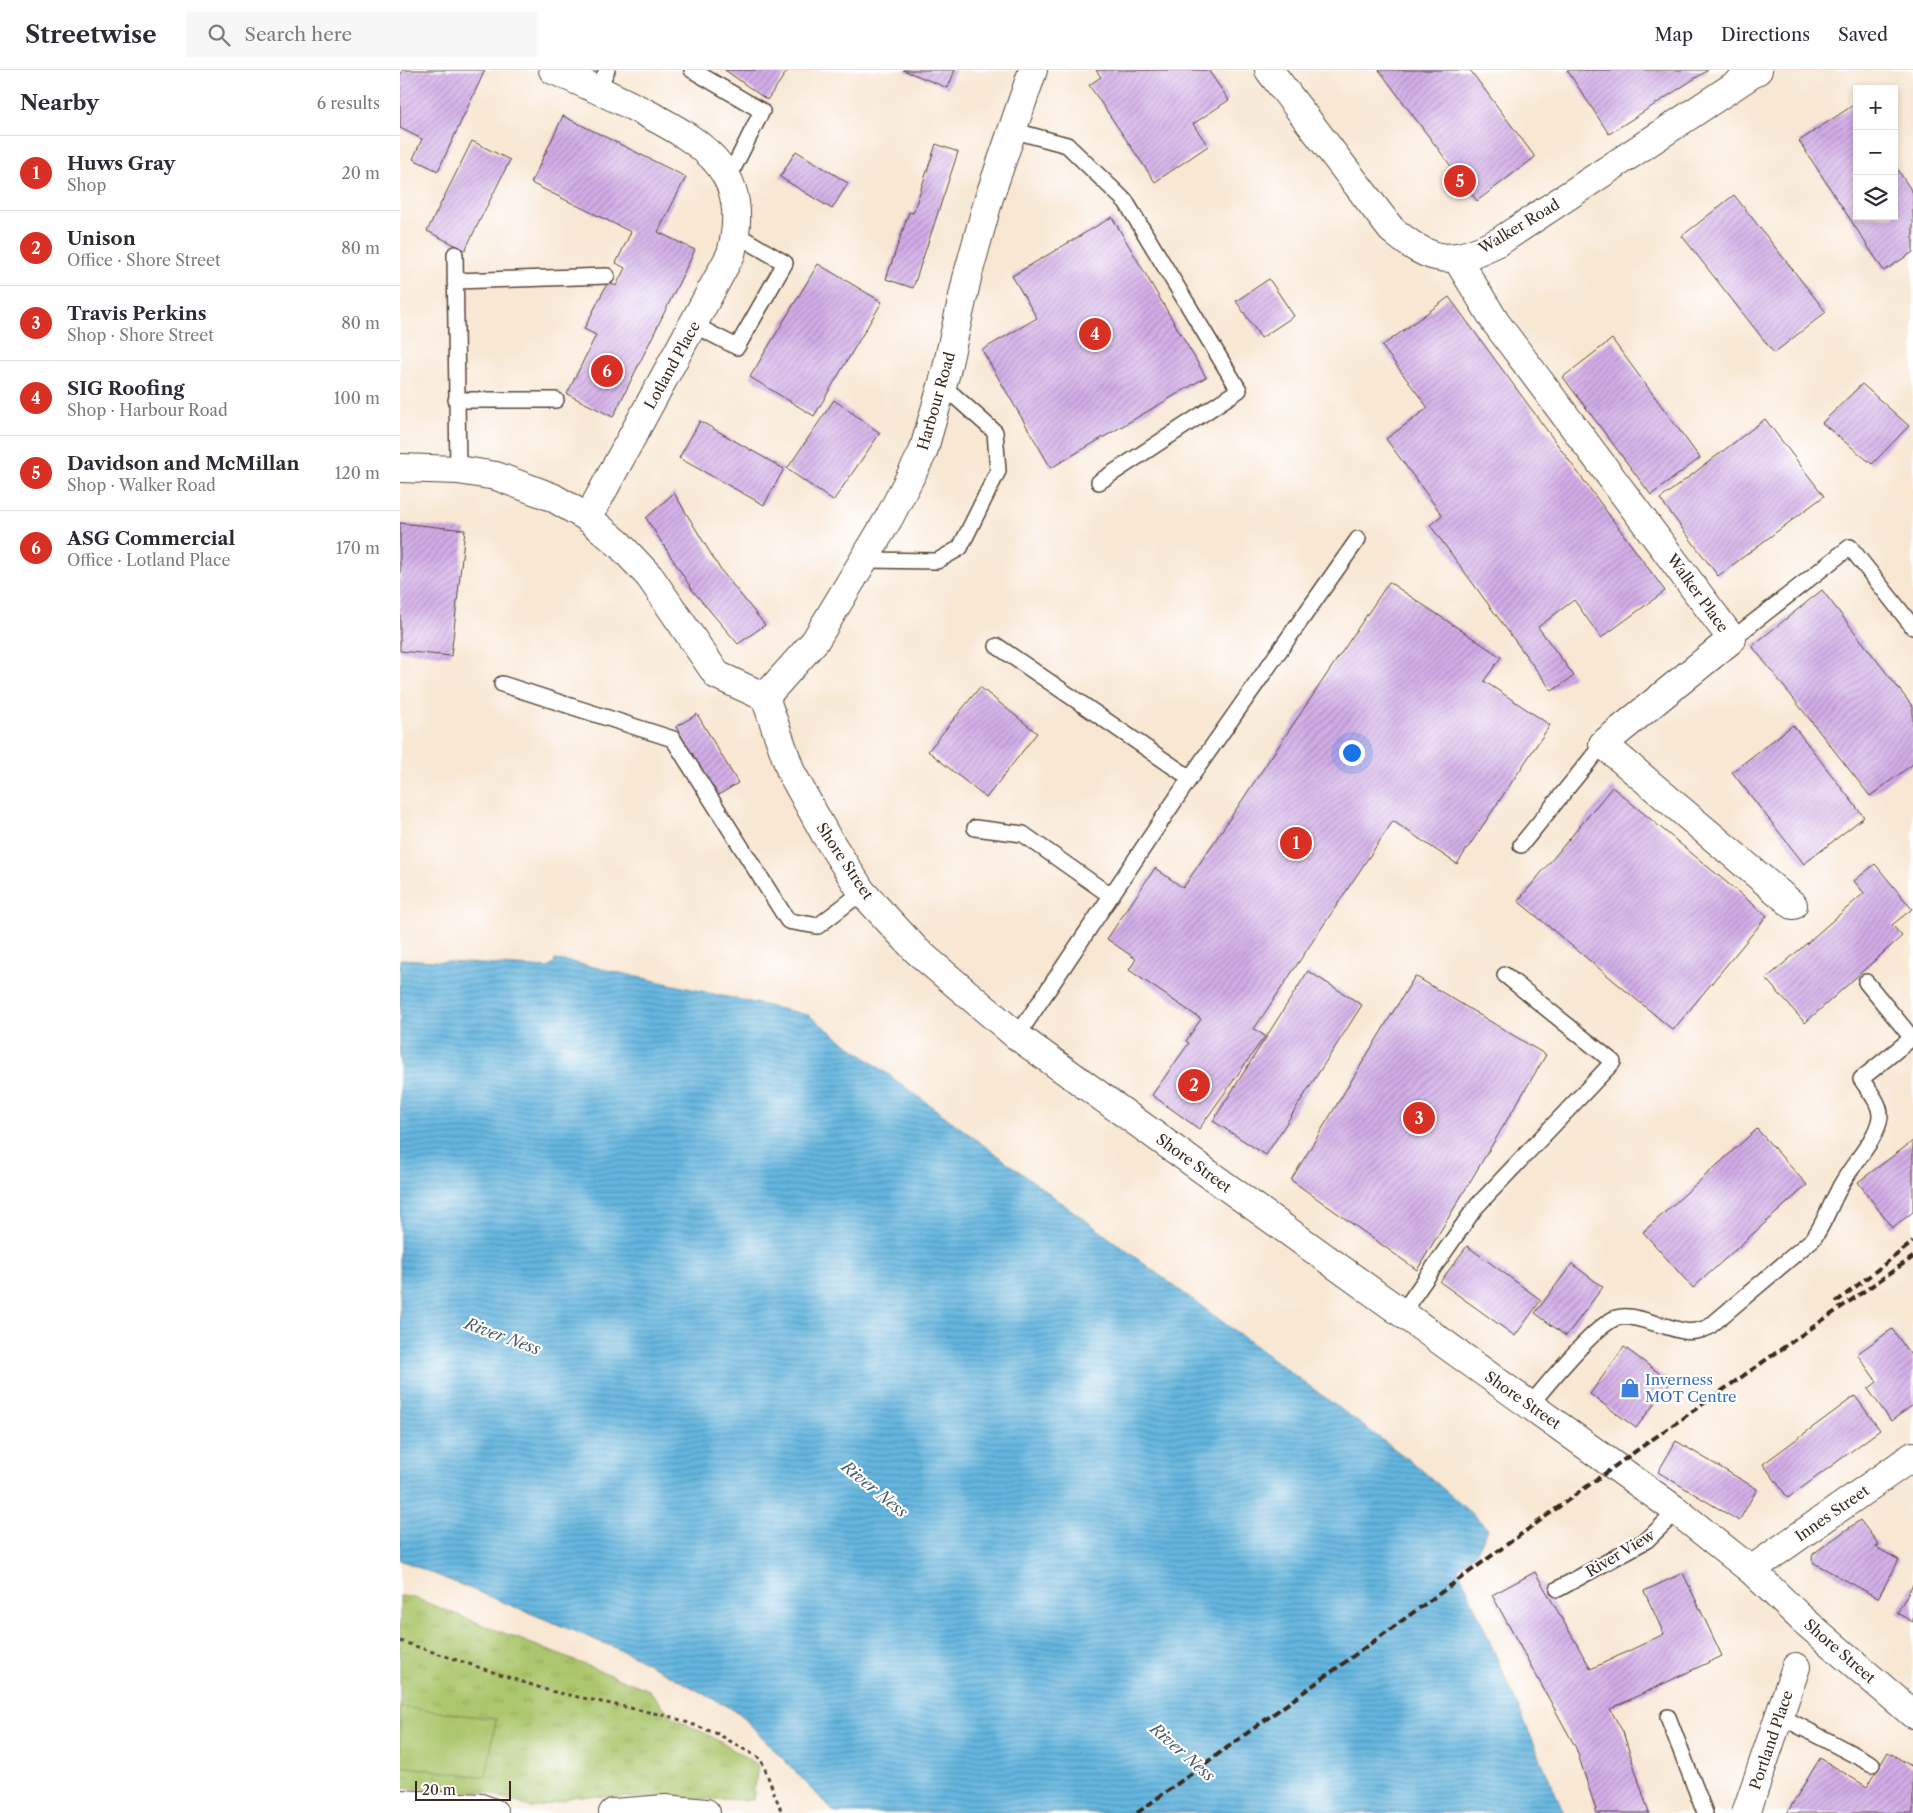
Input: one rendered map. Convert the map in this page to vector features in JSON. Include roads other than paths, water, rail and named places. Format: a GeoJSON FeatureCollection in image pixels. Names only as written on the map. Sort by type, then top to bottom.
{"type":"FeatureCollection","features":[{"type":"Feature","properties":{"kind":"street"},"geometry":{"type":"LineString","coordinates":[[553,70],[602,80],[700,143],[717,161],[728,179]]}},
{"type":"Feature","properties":{"kind":"street","name":"Harbour Road"},"geometry":{"type":"LineString","coordinates":[[766,697],[815,641],[889,518],[923,452],[942,385],[968,274],[1011,130],[1033,70]]}},
{"type":"Feature","properties":{"kind":"street","name":"Walker Road"},"geometry":{"type":"LineString","coordinates":[[1269,70],[1391,228],[1412,247],[1440,258],[1457,259],[1478,253],[1500,241],[1758,70]]}},
{"type":"Feature","properties":{"kind":"street","name":"Lotland Place"},"geometry":{"type":"LineString","coordinates":[[588,518],[731,254],[736,234],[737,205],[728,179]]}},
{"type":"Feature","properties":{"kind":"street","name":"Walker Place"},"geometry":{"type":"LineString","coordinates":[[1457,259],[1496,323],[1732,639],[1603,744]]}},
{"type":"Feature","properties":{"kind":"street"},"geometry":{"type":"LineString","coordinates":[[400,468],[458,470],[496,476],[552,497],[588,518],[619,544],[650,578],[717,675],[766,697]]}},
{"type":"Feature","properties":{"kind":"street","name":"Shore Street"},"geometry":{"type":"LineString","coordinates":[[766,697],[791,772],[825,834],[862,892],[917,951],[1017,1036],[1677,1511],[1751,1570],[1802,1619],[1913,1714]]}},
{"type":"Feature","properties":{"kind":"street"},"geometry":{"type":"LineString","coordinates":[[1603,744],[1793,905]]}},
{"type":"Feature","properties":{"kind":"street","name":"Innes Street"},"geometry":{"type":"LineString","coordinates":[[1751,1570],[1913,1456]]}},
{"type":"Feature","properties":{"kind":"street","name":"Portland Place"},"geometry":{"type":"LineString","coordinates":[[1746,1813],[1796,1667]]}},
{"type":"Feature","properties":{"kind":"street"},"geometry":{"type":"LineString","coordinates":[[400,1804],[482,1808],[494,1813]]}},
{"type":"Feature","properties":{"kind":"street"},"geometry":{"type":"LineString","coordinates":[[613,1813],[665,1809],[706,1813]]}},
{"type":"Feature","properties":{"kind":"lane"},"geometry":{"type":"LineString","coordinates":[[692,70],[762,111],[728,179]]}},
{"type":"Feature","properties":{"kind":"lane"},"geometry":{"type":"LineString","coordinates":[[1011,130],[1067,145],[1126,202],[1239,390],[1099,482]]}},
{"type":"Feature","properties":{"kind":"lane"},"geometry":{"type":"LineString","coordinates":[[694,325],[736,348],[785,263],[736,234]]}},
{"type":"Feature","properties":{"kind":"lane"},"geometry":{"type":"LineString","coordinates":[[455,254],[458,470]]}},
{"type":"Feature","properties":{"kind":"lane"},"geometry":{"type":"LineString","coordinates":[[455,281],[607,276]]}},
{"type":"Feature","properties":{"kind":"lane"},"geometry":{"type":"LineString","coordinates":[[864,560],[937,561],[960,548],[998,471],[994,432],[942,385]]}},
{"type":"Feature","properties":{"kind":"lane"},"geometry":{"type":"LineString","coordinates":[[456,400],[556,400]]}},
{"type":"Feature","properties":{"kind":"lane"},"geometry":{"type":"LineString","coordinates":[[1017,1036],[1190,778],[1358,539]]}},
{"type":"Feature","properties":{"kind":"lane"},"geometry":{"type":"LineString","coordinates":[[1732,639],[1850,547],[1913,627]]}},
{"type":"Feature","properties":{"kind":"lane"},"geometry":{"type":"LineString","coordinates":[[997,646],[1190,778]]}},
{"type":"Feature","properties":{"kind":"lane"},"geometry":{"type":"LineString","coordinates":[[502,684],[673,739],[788,921],[818,926],[862,892]]}},
{"type":"Feature","properties":{"kind":"lane"},"geometry":{"type":"LineString","coordinates":[[1521,846],[1603,744]]}},
{"type":"Feature","properties":{"kind":"lane"},"geometry":{"type":"LineString","coordinates":[[975,828],[1023,834],[1112,896]]}},
{"type":"Feature","properties":{"kind":"lane"},"geometry":{"type":"LineString","coordinates":[[1402,1313],[1475,1208],[1613,1062],[1506,976]]}},
{"type":"Feature","properties":{"kind":"lane"},"geometry":{"type":"LineString","coordinates":[[1530,1405],[1576,1352],[1615,1318],[1629,1317],[1667,1326],[1680,1332],[1698,1331],[1709,1327],[1813,1239],[1823,1225],[1838,1190],[1877,1128],[1880,1115],[1877,1102],[1861,1079],[1912,1038],[1866,982]]}},
{"type":"Feature","properties":{"kind":"lane","name":"River View"},"geometry":{"type":"LineString","coordinates":[[1558,1588],[1648,1540],[1677,1511]]}},
{"type":"Feature","properties":{"kind":"lane"},"geometry":{"type":"LineString","coordinates":[[1780,1716],[1872,1764]]}},
{"type":"Feature","properties":{"kind":"lane"},"geometry":{"type":"LineString","coordinates":[[1668,1717],[1705,1813]]}},
{"type":"Feature","properties":{"kind":"water","name":"River Ness"},"geometry":{"type":"Polygon","coordinates":[[[400,959],[548,968],[554,964],[555,960],[571,962],[808,1015],[1416,1465],[1488,1529],[1476,1553],[1458,1568],[1564,1813],[835,1813],[739,1713],[630,1654],[400,1560],[400,959]]]}},
{"type":"Feature","properties":{"kind":"railway"},"geometry":{"type":"LineString","coordinates":[[1836,1302],[1913,1242]]}},
{"type":"Feature","properties":{"kind":"railway"},"geometry":{"type":"LineString","coordinates":[[1137,1813],[1640,1448],[1913,1257]]}},
{"type":"Feature","properties":{"kind":"place","name":"Davidson and McMillan"},"geometry":{"type":"Point","coordinates":[1460,181]}},
{"type":"Feature","properties":{"kind":"place","name":"SIG Roofing"},"geometry":{"type":"Point","coordinates":[1095,334]}},
{"type":"Feature","properties":{"kind":"place","name":"ASG Commercial"},"geometry":{"type":"Point","coordinates":[607,371]}},
{"type":"Feature","properties":{"kind":"place","name":"Huws Gray"},"geometry":{"type":"Point","coordinates":[1296,843]}},
{"type":"Feature","properties":{"kind":"place","name":"Unison"},"geometry":{"type":"Point","coordinates":[1194,1085]}},
{"type":"Feature","properties":{"kind":"place","name":"Travis Perkins"},"geometry":{"type":"Point","coordinates":[1419,1118]}},
{"type":"Feature","properties":{"kind":"place","name":"Inverness MOT Centre"},"geometry":{"type":"Point","coordinates":[1630,1388]}}]}
